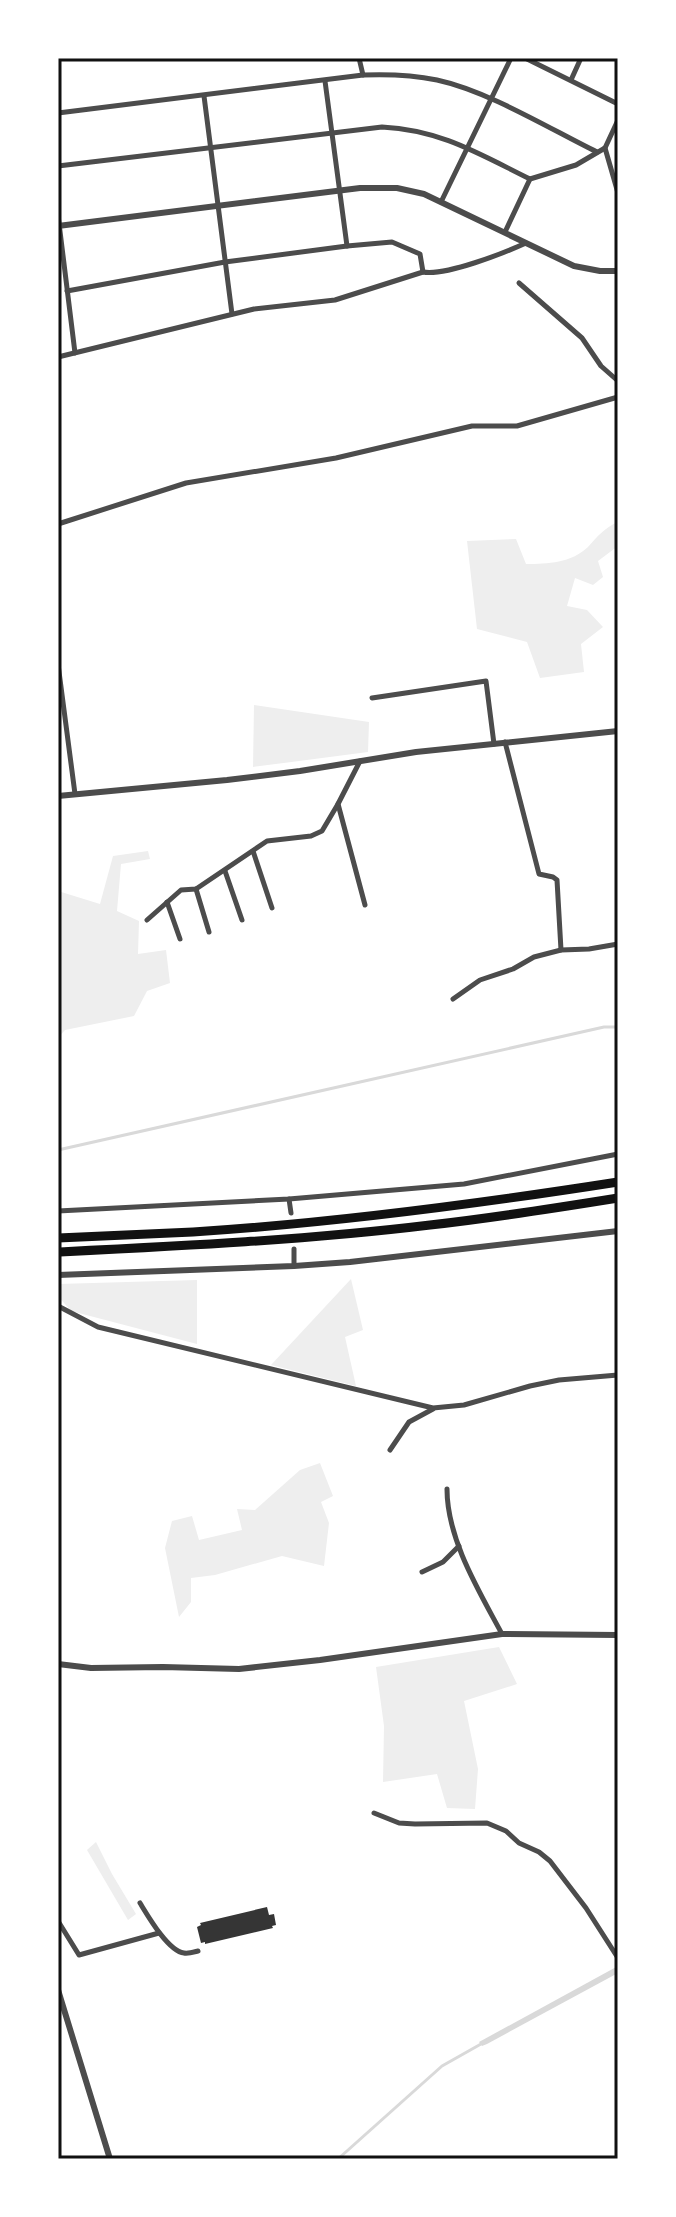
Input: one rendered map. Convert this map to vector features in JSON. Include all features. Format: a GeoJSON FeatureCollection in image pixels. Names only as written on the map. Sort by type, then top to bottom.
{"type":"FeatureCollection","features":[{"type":"Feature","properties":{"kind":"highway"},"geometry":{"type":"LineString","coordinates":[[58,1238],[194,1232],[309,1222],[430,1209],[618,1182]]}},
{"type":"Feature","properties":{"kind":"highway"},"geometry":{"type":"LineString","coordinates":[[58,1252],[325,1236],[430,1225],[618,1198]]}},
{"type":"Feature","properties":{"kind":"street"},"geometry":{"type":"LineString","coordinates":[[359,58],[363,75]]}},
{"type":"Feature","properties":{"kind":"street"},"geometry":{"type":"LineString","coordinates":[[441,202],[511,58]]}},
{"type":"Feature","properties":{"kind":"street"},"geometry":{"type":"LineString","coordinates":[[525,58],[618,104]]}},
{"type":"Feature","properties":{"kind":"street"},"geometry":{"type":"LineString","coordinates":[[571,80],[581,58]]}},
{"type":"Feature","properties":{"kind":"street"},"geometry":{"type":"LineString","coordinates":[[58,113],[363,75],[404,75],[436,80],[490,99],[597,152]]}},
{"type":"Feature","properties":{"kind":"street"},"geometry":{"type":"LineString","coordinates":[[325,80],[347,246]]}},
{"type":"Feature","properties":{"kind":"street"},"geometry":{"type":"LineString","coordinates":[[204,96],[232,314]]}},
{"type":"Feature","properties":{"kind":"street"},"geometry":{"type":"LineString","coordinates":[[58,166],[382,127],[437,135],[530,179],[576,165],[605,148],[618,120]]}},
{"type":"Feature","properties":{"kind":"street"},"geometry":{"type":"LineString","coordinates":[[605,148],[618,193]]}},
{"type":"Feature","properties":{"kind":"street"},"geometry":{"type":"LineString","coordinates":[[505,232],[530,179]]}},
{"type":"Feature","properties":{"kind":"street"},"geometry":{"type":"LineString","coordinates":[[59,226],[372,188],[397,188],[424,194],[574,266],[618,271]]}},
{"type":"Feature","properties":{"kind":"street"},"geometry":{"type":"LineString","coordinates":[[58,215],[75,353]]}},
{"type":"Feature","properties":{"kind":"street"},"geometry":{"type":"LineString","coordinates":[[67,291],[225,262],[392,242],[420,254],[423,272]]}},
{"type":"Feature","properties":{"kind":"street"},"geometry":{"type":"LineString","coordinates":[[58,357],[254,309],[335,300],[423,272],[436,273],[507,252],[526,243]]}},
{"type":"Feature","properties":{"kind":"street"},"geometry":{"type":"LineString","coordinates":[[519,283],[582,338],[601,366],[618,381]]}},
{"type":"Feature","properties":{"kind":"street"},"geometry":{"type":"LineString","coordinates":[[58,524],[186,483],[336,458],[472,426],[517,426],[618,397]]}},
{"type":"Feature","properties":{"kind":"street"},"geometry":{"type":"LineString","coordinates":[[58,664],[75,794]]}},
{"type":"Feature","properties":{"kind":"street"},"geometry":{"type":"LineString","coordinates":[[372,698],[486,681],[494,744]]}},
{"type":"Feature","properties":{"kind":"street"},"geometry":{"type":"LineString","coordinates":[[58,796],[227,780],[360,760],[618,731]]}},
{"type":"Feature","properties":{"kind":"street"},"geometry":{"type":"LineString","coordinates":[[505,742],[539,874],[557,880],[561,950]]}},
{"type":"Feature","properties":{"kind":"street"},"geometry":{"type":"LineString","coordinates":[[147,920],[181,890],[196,889],[267,841],[311,836],[322,831],[360,760]]}},
{"type":"Feature","properties":{"kind":"street"},"geometry":{"type":"LineString","coordinates":[[338,804],[365,905]]}},
{"type":"Feature","properties":{"kind":"street"},"geometry":{"type":"LineString","coordinates":[[253,851],[272,908]]}},
{"type":"Feature","properties":{"kind":"street"},"geometry":{"type":"LineString","coordinates":[[225,871],[242,920]]}},
{"type":"Feature","properties":{"kind":"street"},"geometry":{"type":"LineString","coordinates":[[196,889],[209,932]]}},
{"type":"Feature","properties":{"kind":"street"},"geometry":{"type":"LineString","coordinates":[[167,902],[180,939]]}},
{"type":"Feature","properties":{"kind":"street"},"geometry":{"type":"LineString","coordinates":[[453,999],[480,980],[513,969],[534,957],[561,950],[618,944]]}},
{"type":"Feature","properties":{"kind":"street"},"geometry":{"type":"LineString","coordinates":[[58,1211],[289,1199],[464,1184],[618,1154]]}},
{"type":"Feature","properties":{"kind":"street"},"geometry":{"type":"LineString","coordinates":[[289,1199],[291,1213]]}},
{"type":"Feature","properties":{"kind":"street"},"geometry":{"type":"LineString","coordinates":[[58,1275],[365,1261],[618,1231]]}},
{"type":"Feature","properties":{"kind":"street"},"geometry":{"type":"LineString","coordinates":[[294,1249],[294,1266]]}},
{"type":"Feature","properties":{"kind":"street"},"geometry":{"type":"LineString","coordinates":[[58,1306],[98,1327],[433,1408],[464,1405],[559,1380],[618,1375]]}},
{"type":"Feature","properties":{"kind":"street"},"geometry":{"type":"LineString","coordinates":[[390,1450],[409,1422],[433,1408]]}},
{"type":"Feature","properties":{"kind":"street"},"geometry":{"type":"LineString","coordinates":[[447,1489],[449,1517],[459,1546],[502,1634]]}},
{"type":"Feature","properties":{"kind":"street"},"geometry":{"type":"LineString","coordinates":[[422,1572],[443,1562],[459,1546]]}},
{"type":"Feature","properties":{"kind":"street"},"geometry":{"type":"LineString","coordinates":[[58,1664],[91,1668],[239,1669],[502,1634],[618,1635]]}},
{"type":"Feature","properties":{"kind":"street"},"geometry":{"type":"LineString","coordinates":[[374,1813],[399,1823],[487,1823],[506,1831],[519,1843],[550,1861],[586,1908],[618,1958]]}},
{"type":"Feature","properties":{"kind":"street"},"geometry":{"type":"LineString","coordinates":[[140,1903],[159,1933],[179,1952],[198,1951]]}},
{"type":"Feature","properties":{"kind":"street"},"geometry":{"type":"LineString","coordinates":[[58,1921],[79,1955],[159,1933]]}},
{"type":"Feature","properties":{"kind":"street"},"geometry":{"type":"LineString","coordinates":[[58,1990],[110,2159]]}},
{"type":"Feature","properties":{"kind":"shaded area"},"geometry":{"type":"Polygon","coordinates":[[[618,522],[618,546],[598,561],[603,577],[593,585],[575,578],[567,606],[587,610],[603,627],[581,644],[584,672],[540,678],[527,642],[477,629],[467,541],[516,539],[526,564],[551,563],[581,552],[618,522]]]}},
{"type":"Feature","properties":{"kind":"shaded area"},"geometry":{"type":"Polygon","coordinates":[[[254,705],[369,722],[368,752],[253,767],[254,705]]]}},
{"type":"Feature","properties":{"kind":"shaded area"},"geometry":{"type":"Polygon","coordinates":[[[148,851],[150,859],[121,864],[117,911],[139,921],[138,954],[166,950],[170,983],[147,991],[134,1016],[65,1030],[58,1038],[58,891],[100,904],[113,856],[148,851]]]}},
{"type":"Feature","properties":{"kind":"shaded area"},"geometry":{"type":"Polygon","coordinates":[[[351,1279],[363,1330],[345,1337],[356,1386],[271,1365],[351,1279]]]}},
{"type":"Feature","properties":{"kind":"shaded area"},"geometry":{"type":"Polygon","coordinates":[[[197,1280],[197,1344],[71,1311],[58,1296],[58,1284],[197,1280]]]}},
{"type":"Feature","properties":{"kind":"shaded area"},"geometry":{"type":"Polygon","coordinates":[[[320,1463],[333,1496],[321,1502],[329,1523],[324,1566],[282,1556],[215,1575],[191,1578],[191,1602],[179,1617],[165,1548],[172,1521],[192,1516],[199,1540],[242,1530],[237,1509],[255,1510],[300,1470],[320,1463]]]}},
{"type":"Feature","properties":{"kind":"shaded area"},"geometry":{"type":"Polygon","coordinates":[[[499,1647],[517,1684],[464,1701],[478,1769],[475,1809],[447,1808],[437,1774],[383,1782],[384,1726],[376,1667],[499,1647]]]}},
{"type":"Feature","properties":{"kind":"shaded area"},"geometry":{"type":"Polygon","coordinates":[[[96,1842],[136,1914],[128,1920],[87,1850],[96,1842]]]}},
{"type":"Feature","properties":{"kind":"shaded area"},"geometry":{"type":"Polygon","coordinates":[[[618,1966],[618,1973],[487,2044],[482,2046],[479,2042],[618,1966]]]}},
{"type":"Feature","properties":{"kind":"building"},"geometry":{"type":"Polygon","coordinates":[[[267,1907],[269,1915],[274,1914],[276,1925],[273,1928],[201,1943],[197,1927],[200,1923],[267,1907]]]}},
{"type":"Feature","properties":{"kind":"waterway"},"geometry":{"type":"LineString","coordinates":[[58,1150],[604,1027],[618,1027]]}},
{"type":"Feature","properties":{"kind":"waterway"},"geometry":{"type":"LineString","coordinates":[[338,2159],[442,2066],[481,2044]]}}]}
